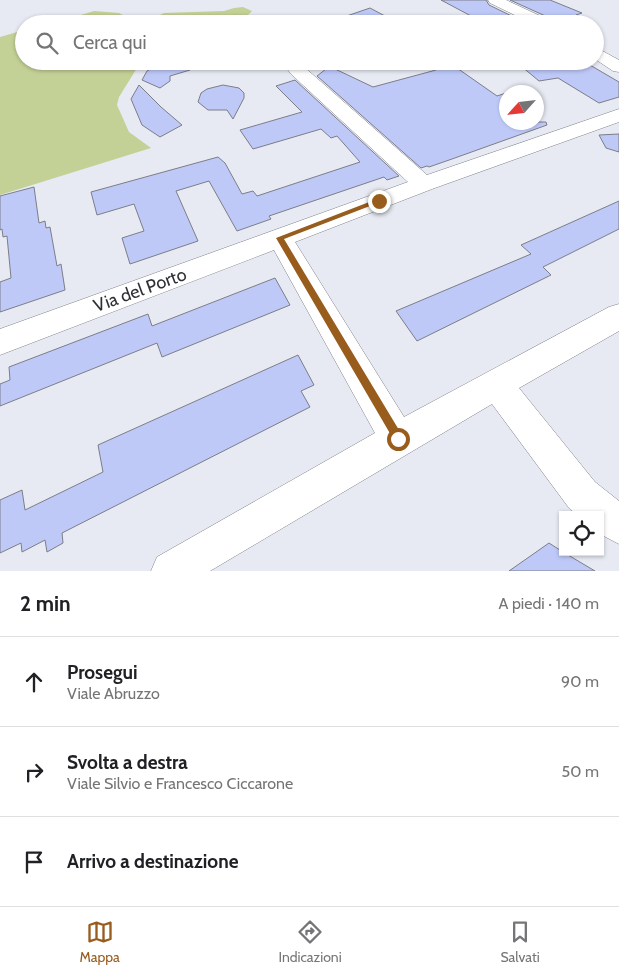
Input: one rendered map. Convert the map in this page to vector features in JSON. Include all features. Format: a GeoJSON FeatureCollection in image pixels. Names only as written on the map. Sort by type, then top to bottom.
{"type":"FeatureCollection","features":[{"type":"Feature","properties":{"kind":"street"},"geometry":{"type":"LineString","coordinates":[[495,0],[527,15]]}},
{"type":"Feature","properties":{"kind":"street"},"geometry":{"type":"LineString","coordinates":[[604,58],[619,67]]}},
{"type":"Feature","properties":{"kind":"street"},"geometry":{"type":"LineString","coordinates":[[297,70],[424,184]]}},
{"type":"Feature","properties":{"kind":"street","name":"Via del Porto"},"geometry":{"type":"LineString","coordinates":[[0,342],[424,184],[617,117]]}},
{"type":"Feature","properties":{"kind":"street"},"geometry":{"type":"LineString","coordinates":[[280,238],[398,439]]}},
{"type":"Feature","properties":{"kind":"street"},"geometry":{"type":"LineString","coordinates":[[171,571],[398,439],[619,316]]}},
{"type":"Feature","properties":{"kind":"street"},"geometry":{"type":"LineString","coordinates":[[496,384],[582,494],[619,525]]}},
{"type":"Feature","properties":{"kind":"green space"},"geometry":{"type":"Polygon","coordinates":[[[243,7],[252,11],[248,15],[160,15],[164,13],[224,11],[243,7]]]}},
{"type":"Feature","properties":{"kind":"green space"},"geometry":{"type":"Polygon","coordinates":[[[94,11],[123,15],[81,15],[94,11]]]}},
{"type":"Feature","properties":{"kind":"green space"},"geometry":{"type":"Polygon","coordinates":[[[15,33],[15,70],[136,70],[119,97],[117,105],[129,132],[151,148],[0,195],[0,37],[15,33]]]}},
{"type":"Feature","properties":{"kind":"building"},"geometry":{"type":"Polygon","coordinates":[[[441,0],[486,0],[489,5],[510,15],[469,15],[441,0]]]}},
{"type":"Feature","properties":{"kind":"building"},"geometry":{"type":"Polygon","coordinates":[[[510,0],[550,0],[582,13],[576,15],[543,15],[510,0]]]}},
{"type":"Feature","properties":{"kind":"building"},"geometry":{"type":"Polygon","coordinates":[[[370,8],[383,15],[350,15],[370,8]]]}},
{"type":"Feature","properties":{"kind":"building"},"geometry":{"type":"Polygon","coordinates":[[[190,70],[170,76],[170,81],[160,88],[142,80],[147,71],[190,70]]]}},
{"type":"Feature","properties":{"kind":"building"},"geometry":{"type":"Polygon","coordinates":[[[325,70],[337,70],[373,87],[436,70],[460,70],[497,96],[499,95],[499,130],[533,130],[429,167],[421,168],[317,76],[325,70]]]}},
{"type":"Feature","properties":{"kind":"building"},"geometry":{"type":"Polygon","coordinates":[[[526,70],[598,70],[619,82],[619,97],[599,103],[558,78],[539,81],[526,70]]]}},
{"type":"Feature","properties":{"kind":"building"},"geometry":{"type":"Polygon","coordinates":[[[295,80],[399,176],[387,180],[384,177],[269,216],[271,219],[237,231],[209,181],[176,191],[198,241],[130,264],[122,238],[144,231],[134,204],[97,215],[91,192],[218,157],[225,163],[242,194],[253,191],[257,196],[360,162],[337,136],[331,138],[321,129],[253,149],[240,130],[302,112],[276,86],[295,80]]]}},
{"type":"Feature","properties":{"kind":"building"},"geometry":{"type":"Polygon","coordinates":[[[139,85],[182,125],[160,137],[142,125],[131,99],[139,85]]]}},
{"type":"Feature","properties":{"kind":"building"},"geometry":{"type":"Polygon","coordinates":[[[223,85],[239,88],[244,93],[244,98],[233,119],[227,110],[208,110],[198,102],[201,93],[207,89],[223,85]]]}},
{"type":"Feature","properties":{"kind":"building"},"geometry":{"type":"Polygon","coordinates":[[[619,134],[619,152],[606,148],[599,135],[619,134]]]}},
{"type":"Feature","properties":{"kind":"building"},"geometry":{"type":"Polygon","coordinates":[[[34,187],[39,223],[45,221],[46,228],[50,227],[57,266],[61,264],[65,290],[0,312],[0,282],[11,278],[7,236],[3,237],[2,229],[0,230],[0,196],[34,187]]]}},
{"type":"Feature","properties":{"kind":"building"},"geometry":{"type":"Polygon","coordinates":[[[619,201],[619,229],[543,267],[551,275],[417,341],[396,311],[531,254],[521,245],[619,201]]]}},
{"type":"Feature","properties":{"kind":"building"},"geometry":{"type":"Polygon","coordinates":[[[275,278],[290,305],[162,357],[157,343],[0,406],[0,384],[10,380],[9,367],[148,314],[152,326],[275,278]]]}},
{"type":"Feature","properties":{"kind":"building"},"geometry":{"type":"Polygon","coordinates":[[[298,355],[314,385],[301,391],[310,407],[62,533],[63,543],[47,552],[45,540],[22,552],[21,543],[0,553],[0,500],[22,490],[25,510],[103,472],[98,445],[298,355]]]}},
{"type":"Feature","properties":{"kind":"building"},"geometry":{"type":"Polygon","coordinates":[[[549,543],[559,549],[559,556],[570,556],[595,571],[509,571],[549,543]]]}},
{"type":"Feature","properties":{"kind":"route"},"geometry":{"type":"LineString","coordinates":[[379,201],[280,238],[398,439]]}}]}
